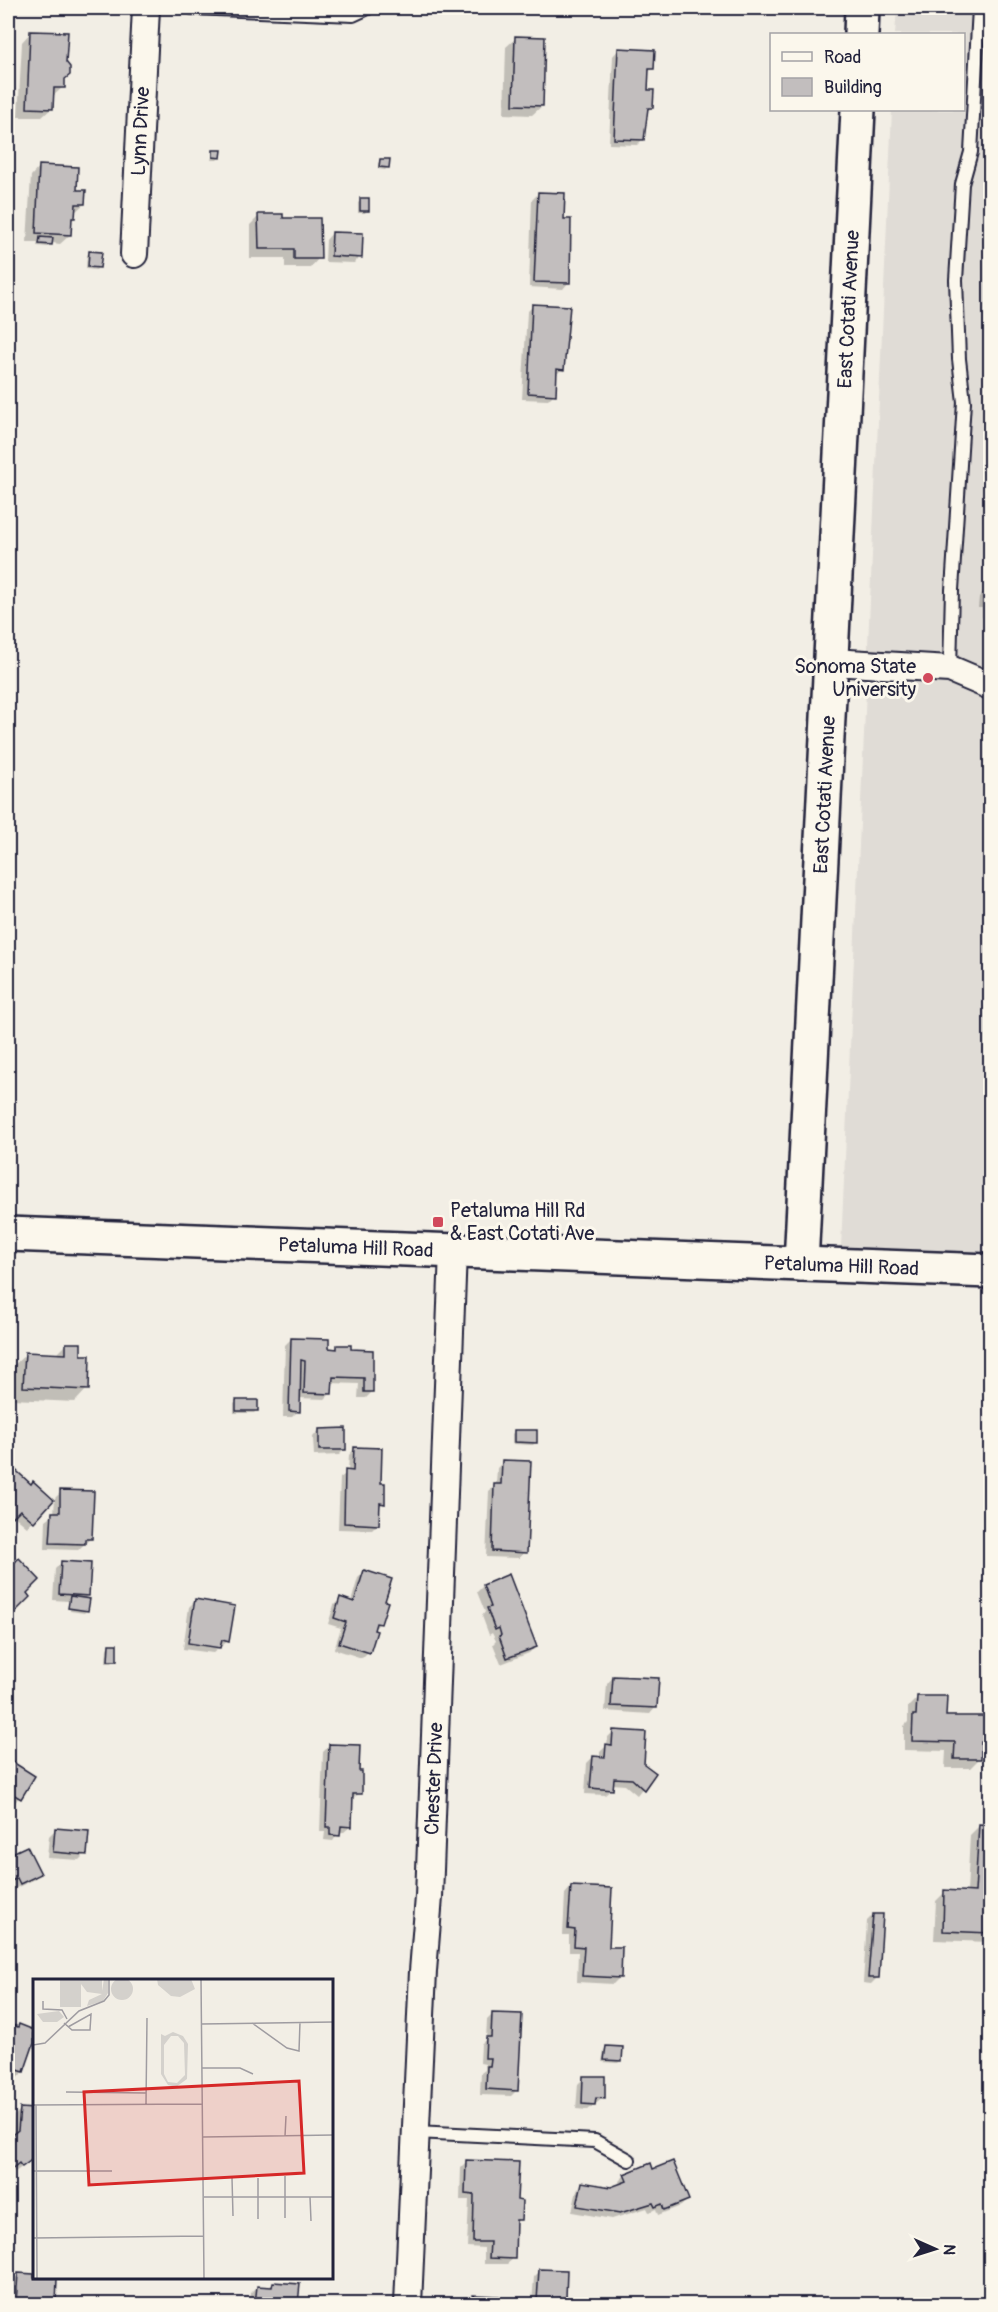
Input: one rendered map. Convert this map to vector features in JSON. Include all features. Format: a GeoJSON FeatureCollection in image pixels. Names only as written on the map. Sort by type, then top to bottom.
{"type":"FeatureCollection","features":[{"type":"Feature","properties":{"kind":"main road"},"geometry":{"type":"LineString","coordinates":[[861,33],[862,8]]}},
{"type":"Feature","properties":{"kind":"main road","name":"East Cotati Avenue"},"geometry":{"type":"LineString","coordinates":[[801,1264],[858,111]]}},
{"type":"Feature","properties":{"kind":"main road","name":"Petaluma Hill Road"},"geometry":{"type":"LineString","coordinates":[[8,1234],[990,1271]]}},
{"type":"Feature","properties":{"kind":"street","name":"Lynn Drive"},"geometry":{"type":"LineString","coordinates":[[134,254],[146,8]]}},
{"type":"Feature","properties":{"kind":"street"},"geometry":{"type":"LineString","coordinates":[[832,662],[950,669],[990,686]]}},
{"type":"Feature","properties":{"kind":"street","name":"Chester Drive"},"geometry":{"type":"LineString","coordinates":[[408,2304],[423,1971],[429,1898],[453,1251]]}},
{"type":"Feature","properties":{"kind":"lane"},"geometry":{"type":"LineString","coordinates":[[192,8],[353,15],[368,8]]}},
{"type":"Feature","properties":{"kind":"lane"},"geometry":{"type":"LineString","coordinates":[[950,669],[952,590],[964,402],[959,358],[956,280],[962,184],[971,152],[979,8]]}},
{"type":"Feature","properties":{"kind":"lane"},"geometry":{"type":"LineString","coordinates":[[416,2132],[595,2141],[629,2160]]}},
{"type":"Feature","properties":{"kind":"shaded area","name":"Sonoma State University"},"geometry":{"type":"Polygon","coordinates":[[[897,8],[990,8],[990,1253],[841,1247],[892,111],[965,111],[965,33],[895,33],[897,8]]]}},
{"type":"Feature","properties":{"kind":"building"},"geometry":{"type":"Polygon","coordinates":[[[30,31],[68,32],[66,62],[70,67],[70,75],[65,79],[65,88],[54,88],[53,109],[27,108],[30,31]]]}},
{"type":"Feature","properties":{"kind":"building"},"geometry":{"type":"Polygon","coordinates":[[[515,36],[545,37],[543,106],[513,105],[515,36]]]}},
{"type":"Feature","properties":{"kind":"building"},"geometry":{"type":"Polygon","coordinates":[[[618,48],[655,50],[654,69],[649,69],[648,90],[654,90],[653,108],[648,108],[644,140],[614,139],[618,48]]]}},
{"type":"Feature","properties":{"kind":"building"},"geometry":{"type":"Polygon","coordinates":[[[213,150],[222,150],[221,158],[213,157],[213,150]]]}},
{"type":"Feature","properties":{"kind":"building"},"geometry":{"type":"Polygon","coordinates":[[[380,159],[390,159],[389,168],[379,167],[380,159]]]}},
{"type":"Feature","properties":{"kind":"building"},"geometry":{"type":"Polygon","coordinates":[[[39,165],[78,167],[77,190],[86,190],[85,204],[76,204],[71,235],[36,233],[39,165]]]}},
{"type":"Feature","properties":{"kind":"building"},"geometry":{"type":"Polygon","coordinates":[[[538,192],[565,193],[564,219],[571,219],[570,283],[534,282],[538,192]]]}},
{"type":"Feature","properties":{"kind":"building"},"geometry":{"type":"Polygon","coordinates":[[[360,198],[369,198],[369,211],[360,211],[360,198]]]}},
{"type":"Feature","properties":{"kind":"building"},"geometry":{"type":"Polygon","coordinates":[[[258,214],[283,214],[283,218],[320,218],[321,259],[294,259],[294,249],[259,249],[258,214]]]}},
{"type":"Feature","properties":{"kind":"building"},"geometry":{"type":"Polygon","coordinates":[[[332,232],[363,233],[362,258],[331,256],[332,232]]]}},
{"type":"Feature","properties":{"kind":"building"},"geometry":{"type":"Polygon","coordinates":[[[40,237],[53,238],[52,245],[39,244],[40,237]]]}},
{"type":"Feature","properties":{"kind":"building"},"geometry":{"type":"Polygon","coordinates":[[[89,251],[102,252],[100,268],[88,267],[89,251]]]}},
{"type":"Feature","properties":{"kind":"building"},"geometry":{"type":"Polygon","coordinates":[[[532,304],[570,306],[564,370],[557,369],[556,395],[528,393],[532,304]]]}},
{"type":"Feature","properties":{"kind":"building"},"geometry":{"type":"Polygon","coordinates":[[[291,1338],[329,1339],[329,1348],[337,1349],[337,1345],[351,1345],[351,1349],[373,1350],[373,1392],[364,1392],[364,1378],[333,1377],[332,1394],[304,1393],[305,1361],[301,1360],[300,1412],[289,1411],[291,1338]]]}},
{"type":"Feature","properties":{"kind":"building"},"geometry":{"type":"Polygon","coordinates":[[[66,1343],[81,1343],[81,1355],[90,1355],[89,1390],[23,1387],[25,1352],[66,1354],[66,1343]]]}},
{"type":"Feature","properties":{"kind":"building"},"geometry":{"type":"Polygon","coordinates":[[[236,1400],[258,1400],[258,1411],[236,1411],[236,1400]]]}},
{"type":"Feature","properties":{"kind":"building"},"geometry":{"type":"Polygon","coordinates":[[[346,1428],[346,1450],[319,1450],[319,1429],[346,1428]]]}},
{"type":"Feature","properties":{"kind":"building"},"geometry":{"type":"Polygon","coordinates":[[[514,1430],[537,1430],[537,1443],[514,1442],[514,1430]]]}},
{"type":"Feature","properties":{"kind":"building"},"geometry":{"type":"Polygon","coordinates":[[[354,1447],[382,1448],[381,1483],[385,1483],[385,1504],[380,1503],[379,1525],[344,1523],[345,1470],[353,1471],[354,1447]]]}},
{"type":"Feature","properties":{"kind":"building"},"geometry":{"type":"Polygon","coordinates":[[[502,1460],[531,1461],[527,1553],[492,1551],[494,1484],[501,1484],[502,1460]]]}},
{"type":"Feature","properties":{"kind":"building"},"geometry":{"type":"Polygon","coordinates":[[[8,1463],[31,1484],[33,1481],[54,1500],[34,1522],[20,1510],[13,1517],[8,1513],[8,1463]]]}},
{"type":"Feature","properties":{"kind":"building"},"geometry":{"type":"Polygon","coordinates":[[[60,1490],[94,1491],[92,1539],[85,1539],[85,1544],[50,1543],[52,1512],[60,1512],[60,1490]]]}},
{"type":"Feature","properties":{"kind":"building"},"geometry":{"type":"Polygon","coordinates":[[[19,1558],[40,1580],[27,1593],[30,1597],[8,1619],[8,1569],[19,1558]]]}},
{"type":"Feature","properties":{"kind":"building"},"geometry":{"type":"Polygon","coordinates":[[[61,1561],[91,1563],[89,1596],[59,1594],[61,1561]]]}},
{"type":"Feature","properties":{"kind":"building"},"geometry":{"type":"Polygon","coordinates":[[[364,1570],[392,1579],[381,1624],[376,1623],[374,1630],[377,1631],[370,1653],[339,1643],[346,1622],[334,1618],[340,1597],[354,1602],[364,1570]]]}},
{"type":"Feature","properties":{"kind":"building"},"geometry":{"type":"Polygon","coordinates":[[[509,1574],[537,1647],[507,1658],[499,1636],[501,1635],[499,1628],[495,1630],[487,1608],[491,1607],[483,1585],[509,1574]]]}},
{"type":"Feature","properties":{"kind":"building"},"geometry":{"type":"Polygon","coordinates":[[[70,1596],[90,1599],[88,1611],[68,1608],[70,1596]]]}},
{"type":"Feature","properties":{"kind":"building"},"geometry":{"type":"Polygon","coordinates":[[[195,1599],[235,1606],[229,1642],[222,1640],[220,1648],[188,1643],[195,1599]]]}},
{"type":"Feature","properties":{"kind":"building"},"geometry":{"type":"Polygon","coordinates":[[[109,1644],[117,1644],[117,1661],[108,1661],[109,1644]]]}},
{"type":"Feature","properties":{"kind":"building"},"geometry":{"type":"Polygon","coordinates":[[[613,1676],[659,1678],[657,1708],[611,1706],[613,1676]]]}},
{"type":"Feature","properties":{"kind":"building"},"geometry":{"type":"Polygon","coordinates":[[[917,1696],[947,1696],[946,1716],[990,1716],[990,1742],[981,1742],[981,1759],[954,1759],[955,1742],[912,1741],[913,1715],[916,1715],[917,1696]]]}},
{"type":"Feature","properties":{"kind":"building"},"geometry":{"type":"Polygon","coordinates":[[[613,1730],[646,1732],[644,1764],[656,1773],[644,1790],[632,1779],[614,1778],[613,1790],[590,1788],[593,1756],[605,1757],[606,1744],[612,1745],[613,1730]]]}},
{"type":"Feature","properties":{"kind":"building"},"geometry":{"type":"Polygon","coordinates":[[[329,1744],[360,1745],[359,1771],[362,1771],[362,1794],[353,1794],[352,1827],[341,1826],[340,1836],[330,1835],[330,1827],[326,1827],[329,1744]]]}},
{"type":"Feature","properties":{"kind":"building"},"geometry":{"type":"Polygon","coordinates":[[[8,1759],[35,1776],[21,1799],[8,1791],[8,1759]]]}},
{"type":"Feature","properties":{"kind":"building"},"geometry":{"type":"Polygon","coordinates":[[[979,1824],[990,1825],[990,1933],[943,1931],[944,1890],[975,1892],[979,1824]]]}},
{"type":"Feature","properties":{"kind":"building"},"geometry":{"type":"Polygon","coordinates":[[[55,1828],[89,1831],[87,1855],[53,1852],[55,1828]]]}},
{"type":"Feature","properties":{"kind":"building"},"geometry":{"type":"Polygon","coordinates":[[[27,1846],[41,1874],[20,1884],[17,1878],[8,1883],[8,1849],[10,1854],[27,1846]]]}},
{"type":"Feature","properties":{"kind":"building"},"geometry":{"type":"Polygon","coordinates":[[[571,1886],[612,1888],[609,1947],[622,1947],[621,1978],[582,1976],[584,1947],[574,1946],[575,1930],[568,1929],[571,1886]]]}},
{"type":"Feature","properties":{"kind":"building"},"geometry":{"type":"Polygon","coordinates":[[[873,1914],[883,1914],[879,1978],[868,1978],[873,1914]]]}},
{"type":"Feature","properties":{"kind":"building"},"geometry":{"type":"Polygon","coordinates":[[[492,2013],[522,2014],[518,2091],[486,2089],[487,2066],[490,2066],[491,2058],[485,2058],[486,2037],[491,2037],[492,2013]]]}},
{"type":"Feature","properties":{"kind":"building"},"geometry":{"type":"Polygon","coordinates":[[[8,2023],[18,2027],[19,2024],[33,2030],[33,2046],[24,2072],[8,2067],[8,2023]]]}},
{"type":"Feature","properties":{"kind":"building"},"geometry":{"type":"Polygon","coordinates":[[[606,2046],[623,2047],[622,2061],[604,2060],[606,2046]]]}},
{"type":"Feature","properties":{"kind":"building"},"geometry":{"type":"Polygon","coordinates":[[[583,2076],[605,2076],[605,2099],[596,2098],[595,2105],[582,2104],[583,2076]]]}},
{"type":"Feature","properties":{"kind":"building"},"geometry":{"type":"Polygon","coordinates":[[[20,2108],[33,2109],[33,2159],[22,2167],[19,2163],[8,2172],[8,2138],[18,2130],[20,2108]]]}},
{"type":"Feature","properties":{"kind":"building"},"geometry":{"type":"Polygon","coordinates":[[[466,2160],[519,2162],[517,2200],[522,2201],[521,2220],[516,2220],[515,2259],[489,2258],[490,2242],[473,2242],[474,2195],[465,2194],[466,2160]]]}},
{"type":"Feature","properties":{"kind":"building"},"geometry":{"type":"Polygon","coordinates":[[[673,2161],[689,2200],[664,2210],[662,2204],[655,2207],[653,2203],[620,2213],[577,2206],[582,2182],[611,2187],[627,2181],[624,2174],[651,2163],[653,2169],[673,2161]]]}},
{"type":"Feature","properties":{"kind":"building"},"geometry":{"type":"Polygon","coordinates":[[[539,2269],[567,2270],[566,2298],[558,2298],[558,2302],[537,2301],[539,2269]]]}},
{"type":"Feature","properties":{"kind":"building"},"geometry":{"type":"Polygon","coordinates":[[[18,2273],[33,2274],[33,2279],[57,2279],[56,2304],[16,2304],[18,2273]]]}},
{"type":"Feature","properties":{"kind":"building"},"geometry":{"type":"Polygon","coordinates":[[[273,2282],[300,2284],[298,2304],[255,2304],[257,2286],[272,2287],[273,2282]]]}},
{"type":"Feature","properties":{"kind":"building"},"geometry":{"type":"Polygon","coordinates":[[[473,2295],[499,2296],[498,2304],[473,2304],[473,2295]]]}},
{"type":"Feature","properties":{"kind":"place","name":"Sonoma State University"},"geometry":{"type":"Point","coordinates":[928,678]}},
{"type":"Feature","properties":{"kind":"place","name":"Petaluma Hill Rd & East Cotati Ave"},"geometry":{"type":"Point","coordinates":[438,1222]}}]}
